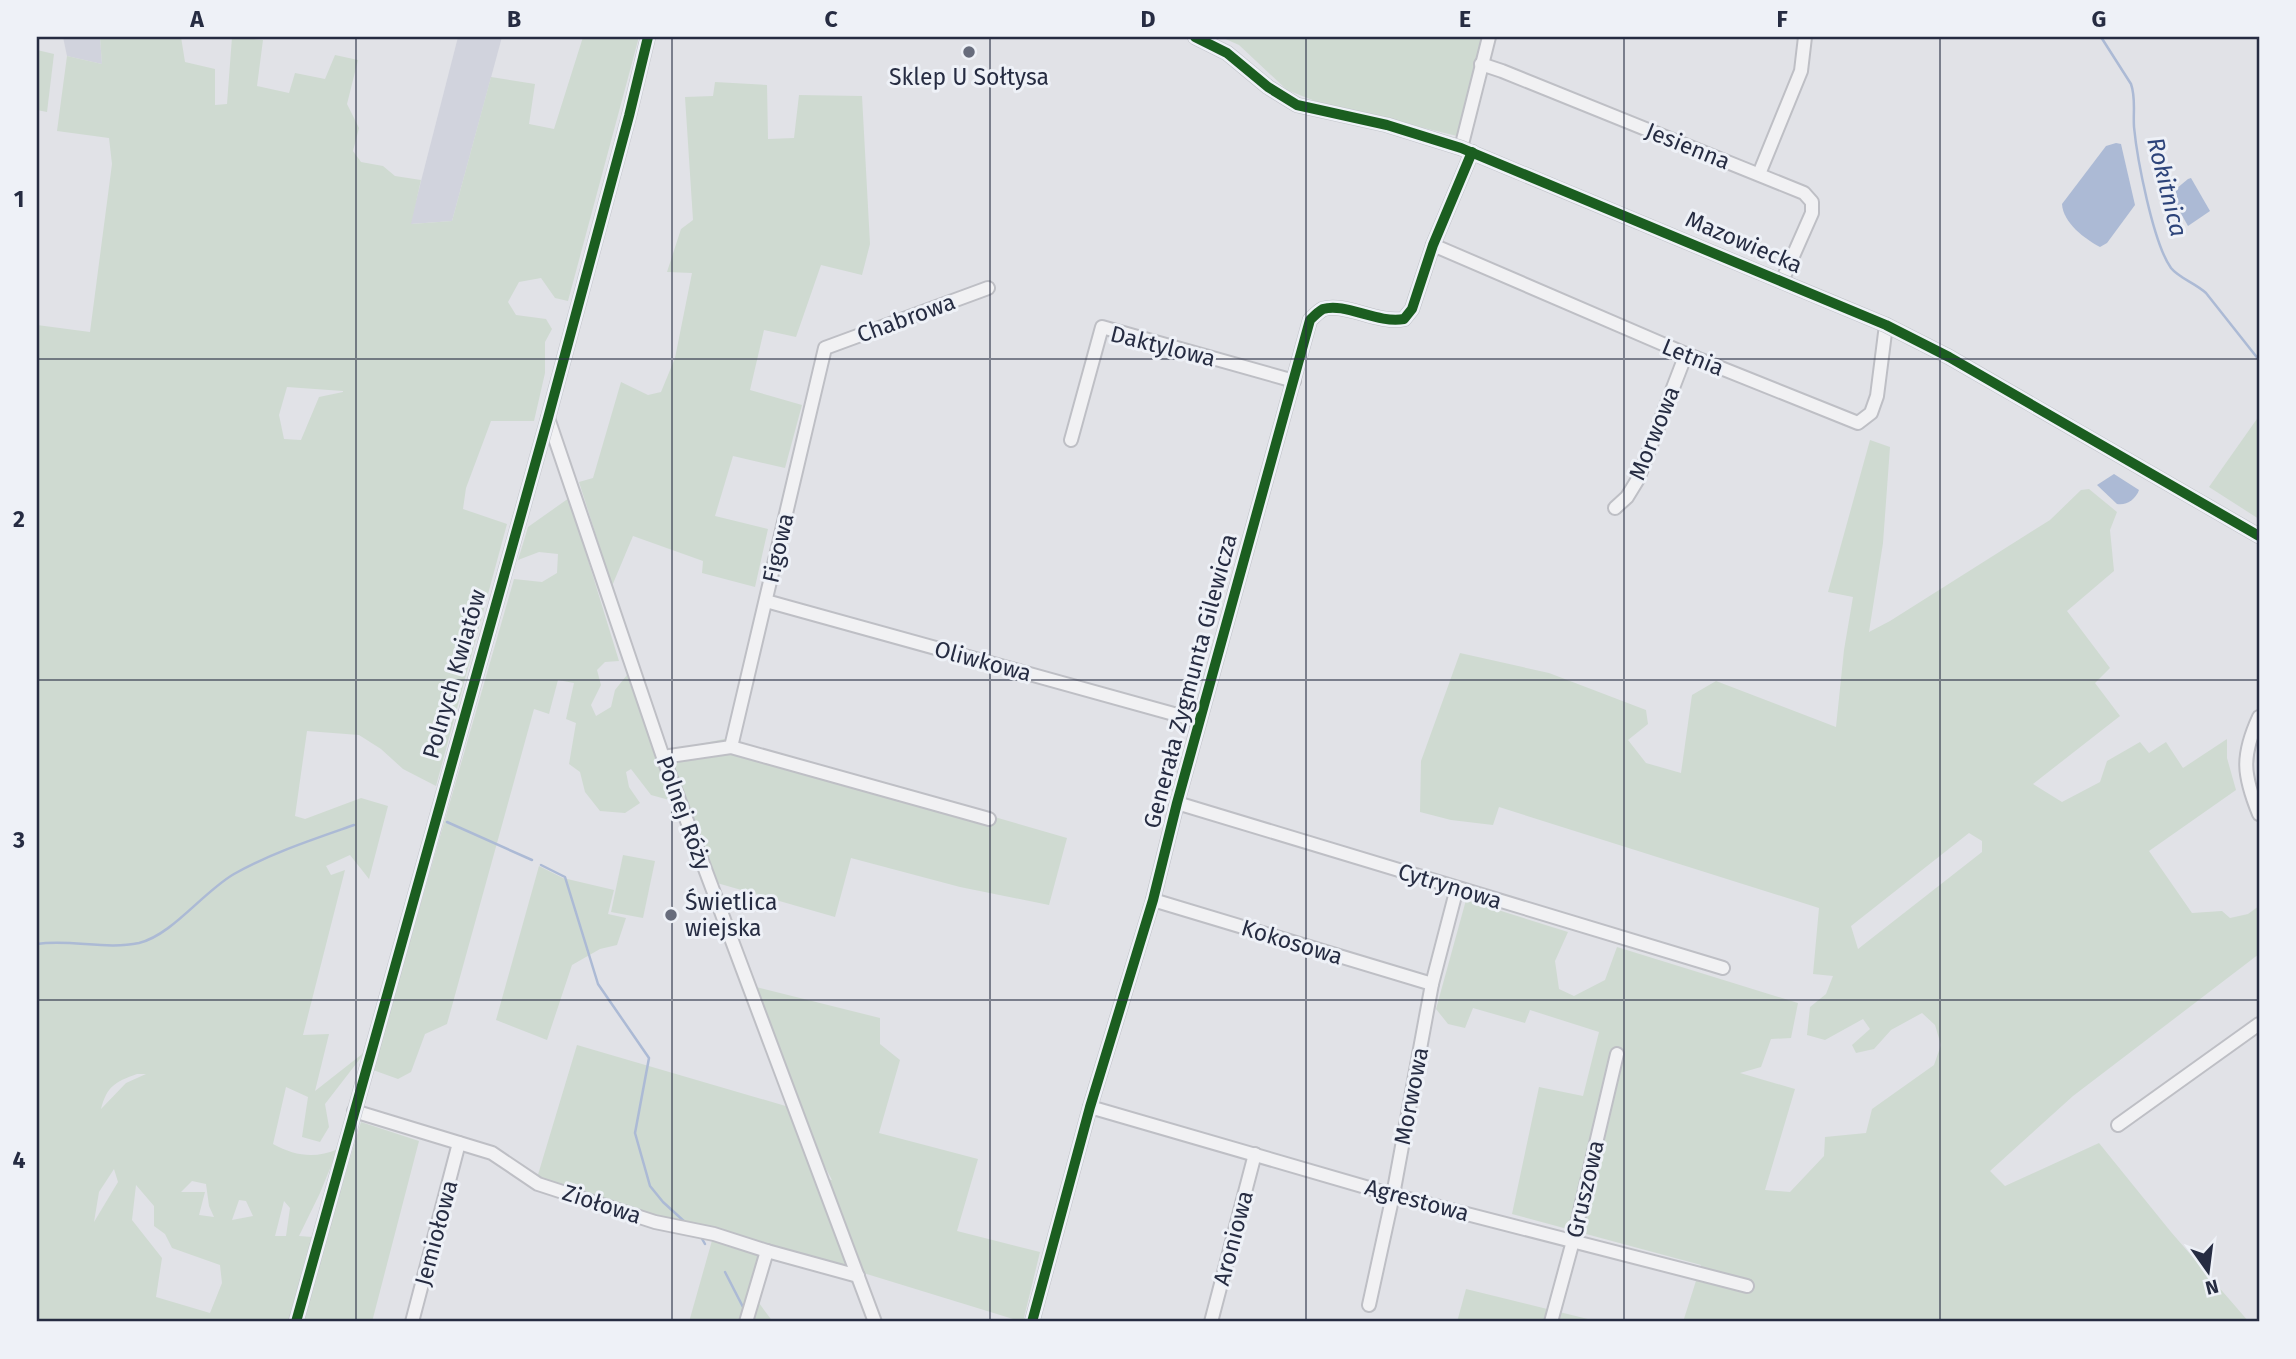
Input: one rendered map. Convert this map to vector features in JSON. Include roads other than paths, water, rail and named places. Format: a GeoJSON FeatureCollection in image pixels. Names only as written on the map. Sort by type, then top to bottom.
{"type":"FeatureCollection","features":[{"type":"Feature","properties":{"kind":"street","name":"Polnych Kwiatów"},"geometry":{"type":"LineString","coordinates":[[296,1322],[548,418],[626,130],[648,37]]}},
{"type":"Feature","properties":{"kind":"street","name":"Mazowiecka"},"geometry":{"type":"LineString","coordinates":[[1195,37],[1227,53],[1268,87],[1297,105],[1387,125],[1467,150],[1886,325],[1949,357],[2259,536]]}},
{"type":"Feature","properties":{"kind":"street","name":"Generała Zygmunta Gilewicza"},"geometry":{"type":"LineString","coordinates":[[1032,1322],[1090,1107],[1153,900],[1199,721],[1310,320],[1322,309],[1337,308],[1391,321],[1404,319],[1412,309],[1467,150],[1481,65],[1489,37]]}},
{"type":"Feature","properties":{"kind":"street"},"geometry":{"type":"LineString","coordinates":[[1759,174],[1801,71],[1805,37]]}},
{"type":"Feature","properties":{"kind":"street","name":"Jesienna"},"geometry":{"type":"LineString","coordinates":[[1481,65],[1502,71],[1804,193],[1812,202],[1812,213],[1782,281]]}},
{"type":"Feature","properties":{"kind":"street","name":"Letnia"},"geometry":{"type":"LineString","coordinates":[[1433,245],[1686,354],[1858,423],[1871,414],[1877,396],[1886,325]]}},
{"type":"Feature","properties":{"kind":"street","name":"Chabrowa"},"geometry":{"type":"LineString","coordinates":[[825,348],[988,288]]}},
{"type":"Feature","properties":{"kind":"street","name":"Daktylowa"},"geometry":{"type":"LineString","coordinates":[[1071,440],[1102,327],[1294,381]]}},
{"type":"Feature","properties":{"kind":"street","name":"Figowa"},"geometry":{"type":"LineString","coordinates":[[731,747],[825,348]]}},
{"type":"Feature","properties":{"kind":"street","name":"Morwowa"},"geometry":{"type":"LineString","coordinates":[[1615,508],[1627,497],[1638,479],[1686,354]]}},
{"type":"Feature","properties":{"kind":"street","name":"Polnej Róży"},"geometry":{"type":"LineString","coordinates":[[548,418],[663,757],[875,1322]]}},
{"type":"Feature","properties":{"kind":"street","name":"Oliwkowa"},"geometry":{"type":"LineString","coordinates":[[766,601],[1199,721]]}},
{"type":"Feature","properties":{"kind":"street"},"geometry":{"type":"LineString","coordinates":[[2259,717],[2250,737],[2246,760],[2247,786],[2259,814]]}},
{"type":"Feature","properties":{"kind":"street"},"geometry":{"type":"LineString","coordinates":[[663,757],[731,747],[989,819]]}},
{"type":"Feature","properties":{"kind":"street","name":"Cytrynowa"},"geometry":{"type":"LineString","coordinates":[[1177,803],[1723,968]]}},
{"type":"Feature","properties":{"kind":"street","name":"Morwowa"},"geometry":{"type":"LineString","coordinates":[[1369,1305],[1393,1195],[1432,984],[1457,888]]}},
{"type":"Feature","properties":{"kind":"street","name":"Kokosowa"},"geometry":{"type":"LineString","coordinates":[[1153,900],[1432,984]]}},
{"type":"Feature","properties":{"kind":"street"},"geometry":{"type":"LineString","coordinates":[[2118,1125],[2259,1024]]}},
{"type":"Feature","properties":{"kind":"street","name":"Gruszowa"},"geometry":{"type":"LineString","coordinates":[[1550,1322],[1573,1241],[1617,1054]]}},
{"type":"Feature","properties":{"kind":"street","name":"Agrestowa"},"geometry":{"type":"LineString","coordinates":[[1090,1107],[1393,1195],[1747,1286]]}},
{"type":"Feature","properties":{"kind":"street","name":"Ziołowa"},"geometry":{"type":"LineString","coordinates":[[354,1111],[492,1153],[537,1184],[655,1222],[714,1234],[858,1276]]}},
{"type":"Feature","properties":{"kind":"street","name":"Jemiołowa"},"geometry":{"type":"LineString","coordinates":[[412,1322],[459,1143]]}},
{"type":"Feature","properties":{"kind":"street","name":"Aroniowa"},"geometry":{"type":"LineString","coordinates":[[1211,1322],[1255,1154]]}},
{"type":"Feature","properties":{"kind":"street"},"geometry":{"type":"LineString","coordinates":[[746,1322],[767,1251]]}},
{"type":"Feature","properties":{"kind":"water"},"geometry":{"type":"Polygon","coordinates":[[[2121,144],[2135,205],[2107,243],[2100,247],[2071,224],[2062,204],[2106,146],[2121,144]]]}},
{"type":"Feature","properties":{"kind":"water"},"geometry":{"type":"Polygon","coordinates":[[[2191,178],[2210,211],[2188,226],[2170,194],[2191,178]]]}},
{"type":"Feature","properties":{"kind":"water"},"geometry":{"type":"Polygon","coordinates":[[[2114,474],[2139,490],[2127,503],[2117,504],[2097,485],[2114,474]]]}},
{"type":"Feature","properties":{"kind":"waterway","name":"Rokitnica"},"geometry":{"type":"LineString","coordinates":[[2101,37],[2133,89],[2134,127],[2142,179],[2164,256],[2174,272],[2206,293],[2259,360]]}},
{"type":"Feature","properties":{"kind":"waterway"},"geometry":{"type":"LineString","coordinates":[[447,822],[532,860]]}},
{"type":"Feature","properties":{"kind":"waterway"},"geometry":{"type":"LineString","coordinates":[[37,944],[139,943],[163,931],[222,882],[248,866],[354,825]]}},
{"type":"Feature","properties":{"kind":"waterway"},"geometry":{"type":"LineString","coordinates":[[541,865],[565,877],[598,984],[649,1058],[635,1133],[650,1186],[686,1223]]}},
{"type":"Feature","properties":{"kind":"waterway"},"geometry":{"type":"LineString","coordinates":[[701,1237],[705,1244]]}},
{"type":"Feature","properties":{"kind":"waterway"},"geometry":{"type":"LineString","coordinates":[[725,1272],[744,1309]]}},
{"type":"Feature","properties":{"kind":"place","name":"Sklep U Sołtysa"},"geometry":{"type":"Point","coordinates":[969,52]}},
{"type":"Feature","properties":{"kind":"place","name":"Świetlica wiejska"},"geometry":{"type":"Point","coordinates":[671,915]}}]}
